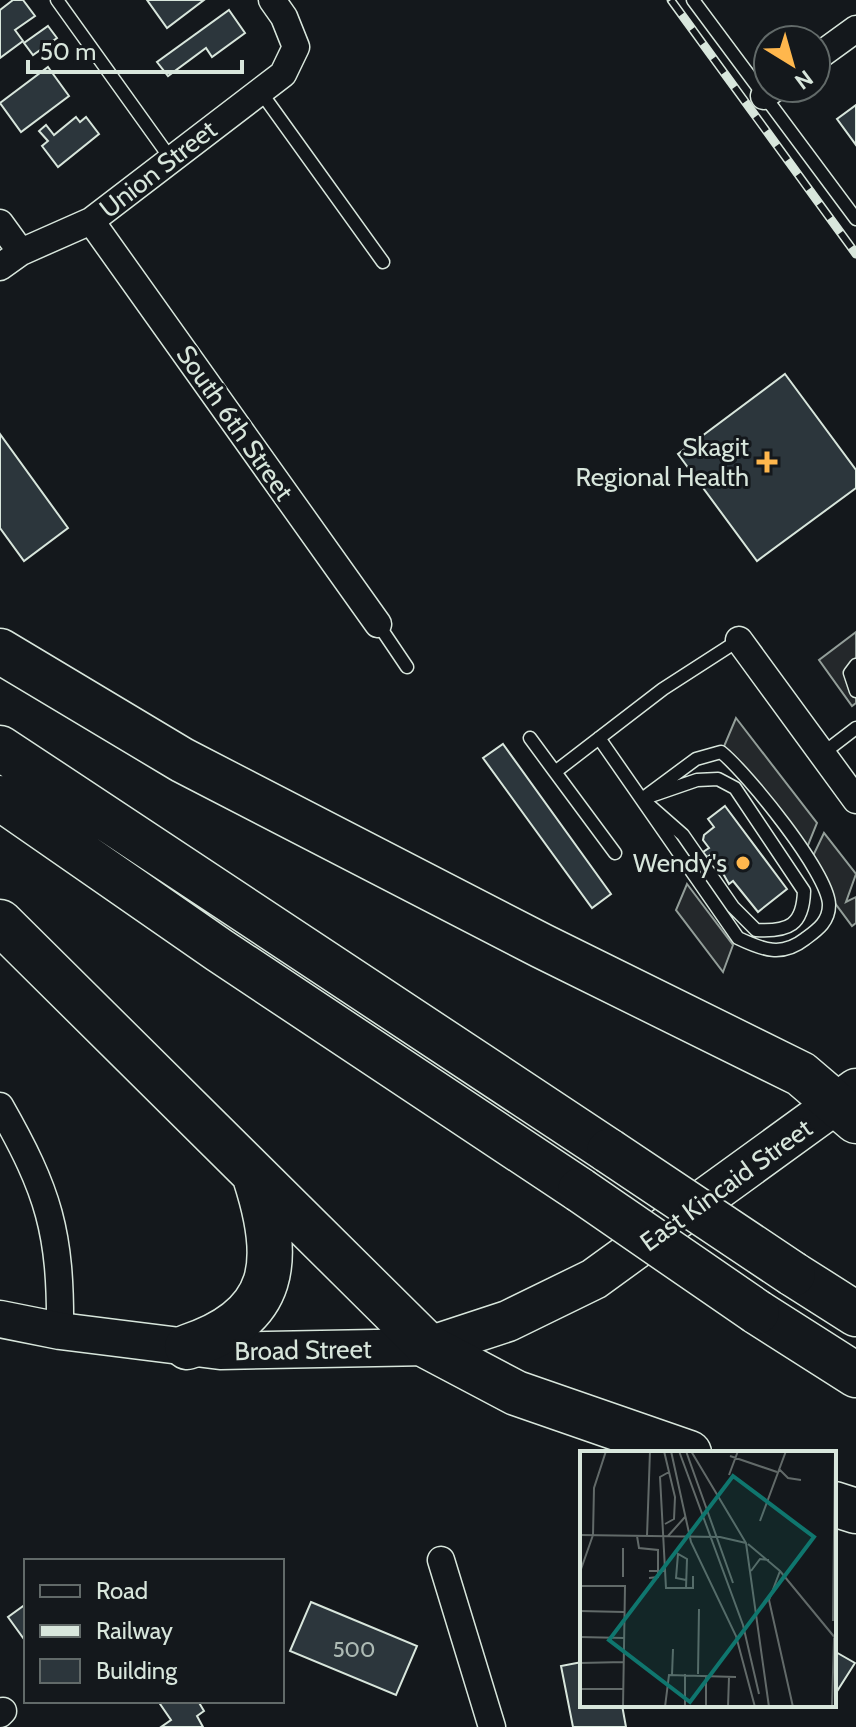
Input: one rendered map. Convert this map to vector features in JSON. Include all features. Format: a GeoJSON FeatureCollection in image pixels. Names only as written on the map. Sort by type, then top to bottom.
{"type":"FeatureCollection","features":[{"type":"Feature","properties":{"kind":"highway"},"geometry":{"type":"LineString","coordinates":[[0,651],[182,760],[542,946],[801,1074],[850,1105]]}},
{"type":"Feature","properties":{"kind":"highway"},"geometry":{"type":"LineString","coordinates":[[0,748],[856,1314]]}},
{"type":"Feature","properties":{"kind":"highway"},"geometry":{"type":"LineString","coordinates":[[0,798],[219,950],[580,1190],[757,1312],[856,1375]]}},
{"type":"Feature","properties":{"kind":"highway"},"geometry":{"type":"LineString","coordinates":[[0,922],[429,1347],[516,1393],[683,1451]]}},
{"type":"Feature","properties":{"kind":"highway"},"geometry":{"type":"LineString","coordinates":[[187,1347],[215,1338],[256,1306],[268,1272],[272,1243],[254,1175]]}},
{"type":"Feature","properties":{"kind":"highway"},"geometry":{"type":"LineString","coordinates":[[836,1505],[856,1511]]}},
{"type":"Feature","properties":{"kind":"main road","name":"East Kincaid Street"},"geometry":{"type":"LineString","coordinates":[[594,1279],[850,1105]]}},
{"type":"Feature","properties":{"kind":"main road","name":"Broad Street"},"geometry":{"type":"LineString","coordinates":[[429,1347],[508,1321],[594,1279]]}},
{"type":"Feature","properties":{"kind":"street","name":"Union Street"},"geometry":{"type":"LineString","coordinates":[[10,260],[91,221],[283,74],[296,47],[284,17],[272,0]]}},
{"type":"Feature","properties":{"kind":"street"},"geometry":{"type":"LineString","coordinates":[[832,46],[856,29]]}},
{"type":"Feature","properties":{"kind":"street","name":"South 6th Street"},"geometry":{"type":"LineString","coordinates":[[91,221],[378,624]]}},
{"type":"Feature","properties":{"kind":"street"},"geometry":{"type":"LineString","coordinates":[[0,223],[10,260]]}},
{"type":"Feature","properties":{"kind":"street"},"geometry":{"type":"LineString","coordinates":[[739,640],[856,800]]}},
{"type":"Feature","properties":{"kind":"street"},"geometry":{"type":"LineString","coordinates":[[0,1106],[35,1168],[58,1240],[60,1331]]}},
{"type":"Feature","properties":{"kind":"street","name":"Broad Street"},"geometry":{"type":"LineString","coordinates":[[0,1319],[60,1331],[235,1351],[429,1347]]}},
{"type":"Feature","properties":{"kind":"street"},"geometry":{"type":"LineString","coordinates":[[441,1560],[492,1727]]}},
{"type":"Feature","properties":{"kind":"lane"},"geometry":{"type":"LineString","coordinates":[[57,0],[171,159]]}},
{"type":"Feature","properties":{"kind":"lane"},"geometry":{"type":"LineString","coordinates":[[693,0],[752,71]]}},
{"type":"Feature","properties":{"kind":"lane"},"geometry":{"type":"LineString","coordinates":[[260,91],[383,262]]}},
{"type":"Feature","properties":{"kind":"lane"},"geometry":{"type":"LineString","coordinates":[[777,104],[856,219]]}},
{"type":"Feature","properties":{"kind":"lane"},"geometry":{"type":"LineString","coordinates":[[378,624],[407,667]]}},
{"type":"Feature","properties":{"kind":"lane"},"geometry":{"type":"LineString","coordinates":[[555,772],[663,689],[739,640]]}},
{"type":"Feature","properties":{"kind":"lane"},"geometry":{"type":"LineString","coordinates":[[856,665],[850,673],[856,691]]}},
{"type":"Feature","properties":{"kind":"lane"},"geometry":{"type":"LineString","coordinates":[[822,754],[856,728]]}},
{"type":"Feature","properties":{"kind":"lane"},"geometry":{"type":"LineString","coordinates":[[530,738],[615,853]]}},
{"type":"Feature","properties":{"kind":"lane"},"geometry":{"type":"LineString","coordinates":[[599,738],[738,938],[766,951],[793,948],[823,925],[829,905],[819,876],[742,769],[721,752],[696,759],[642,799]]}},
{"type":"Feature","properties":{"kind":"lane"},"geometry":{"type":"LineString","coordinates":[[718,779],[735,788],[804,891],[803,910],[794,924],[776,931],[756,930],[733,907],[683,835],[642,799],[697,780],[718,779]]}},
{"type":"Feature","properties":{"kind":"shaded area"},"geometry":{"type":"Polygon","coordinates":[[[856,632],[856,703],[852,706],[819,660],[856,632]]]}},
{"type":"Feature","properties":{"kind":"shaded area"},"geometry":{"type":"Polygon","coordinates":[[[736,718],[817,823],[806,850],[813,856],[824,833],[856,874],[846,902],[856,897],[856,923],[852,926],[722,751],[736,718]]]}},
{"type":"Feature","properties":{"kind":"shaded area"},"geometry":{"type":"Polygon","coordinates":[[[687,884],[733,945],[723,972],[676,910],[687,884]]]}},
{"type":"Feature","properties":{"kind":"building"},"geometry":{"type":"Polygon","coordinates":[[[13,0],[23,0],[35,16],[15,30],[23,41],[0,58],[0,10],[13,0]]]}},
{"type":"Feature","properties":{"kind":"building"},"geometry":{"type":"Polygon","coordinates":[[[147,0],[204,0],[167,28],[147,0]]]}},
{"type":"Feature","properties":{"kind":"building"},"geometry":{"type":"Polygon","coordinates":[[[229,10],[245,33],[212,57],[206,48],[168,76],[157,62],[229,10]]]}},
{"type":"Feature","properties":{"kind":"building"},"geometry":{"type":"Polygon","coordinates":[[[48,26],[57,38],[33,55],[24,43],[48,26]]]}},
{"type":"Feature","properties":{"kind":"building"},"geometry":{"type":"Polygon","coordinates":[[[48,67],[69,96],[21,132],[0,103],[48,67]]]}},
{"type":"Feature","properties":{"kind":"building"},"geometry":{"type":"Polygon","coordinates":[[[856,105],[856,145],[837,119],[856,105]]]}},
{"type":"Feature","properties":{"kind":"building"},"geometry":{"type":"Polygon","coordinates":[[[76,117],[80,122],[86,117],[99,134],[58,167],[42,146],[48,141],[39,131],[46,125],[54,135],[76,117]]]}},
{"type":"Feature","properties":{"kind":"building","name":"Skagit Regional Health"},"geometry":{"type":"Polygon","coordinates":[[[785,374],[856,470],[856,488],[757,561],[678,454],[785,374]]]}},
{"type":"Feature","properties":{"kind":"building"},"geometry":{"type":"Polygon","coordinates":[[[0,434],[68,528],[24,561],[0,528],[0,434]]]}},
{"type":"Feature","properties":{"kind":"building"},"geometry":{"type":"Polygon","coordinates":[[[503,744],[611,894],[592,908],[483,758],[503,744]]]}},
{"type":"Feature","properties":{"kind":"building","name":"Wendy's"},"geometry":{"type":"Polygon","coordinates":[[[725,806],[787,889],[758,912],[733,881],[729,884],[712,854],[707,857],[703,852],[709,848],[703,840],[704,835],[714,827],[708,819],[725,806]]]}},
{"type":"Feature","properties":{"kind":"building"},"geometry":{"type":"Polygon","coordinates":[[[311,1602],[417,1646],[396,1695],[290,1651],[311,1602]]]}},
{"type":"Feature","properties":{"kind":"building"},"geometry":{"type":"Polygon","coordinates":[[[24,1605],[24,1639],[8,1617],[24,1605]]]}},
{"type":"Feature","properties":{"kind":"building"},"geometry":{"type":"Polygon","coordinates":[[[836,1652],[855,1663],[836,1693],[836,1652]]]}},
{"type":"Feature","properties":{"kind":"building"},"geometry":{"type":"Polygon","coordinates":[[[580,1662],[580,1707],[622,1707],[626,1727],[573,1727],[561,1666],[580,1662]]]}},
{"type":"Feature","properties":{"kind":"building"},"geometry":{"type":"Polygon","coordinates":[[[159,1703],[199,1703],[204,1711],[197,1716],[203,1727],[161,1727],[171,1720],[159,1703]]]}},
{"type":"Feature","properties":{"kind":"railway"},"geometry":{"type":"LineString","coordinates":[[671,0],[856,254]]}},
{"type":"Feature","properties":{"kind":"place","name":"Skagit Regional Health"},"geometry":{"type":"Point","coordinates":[767,462]}},
{"type":"Feature","properties":{"kind":"place","name":"Wendy's"},"geometry":{"type":"Point","coordinates":[743,863]}}]}
